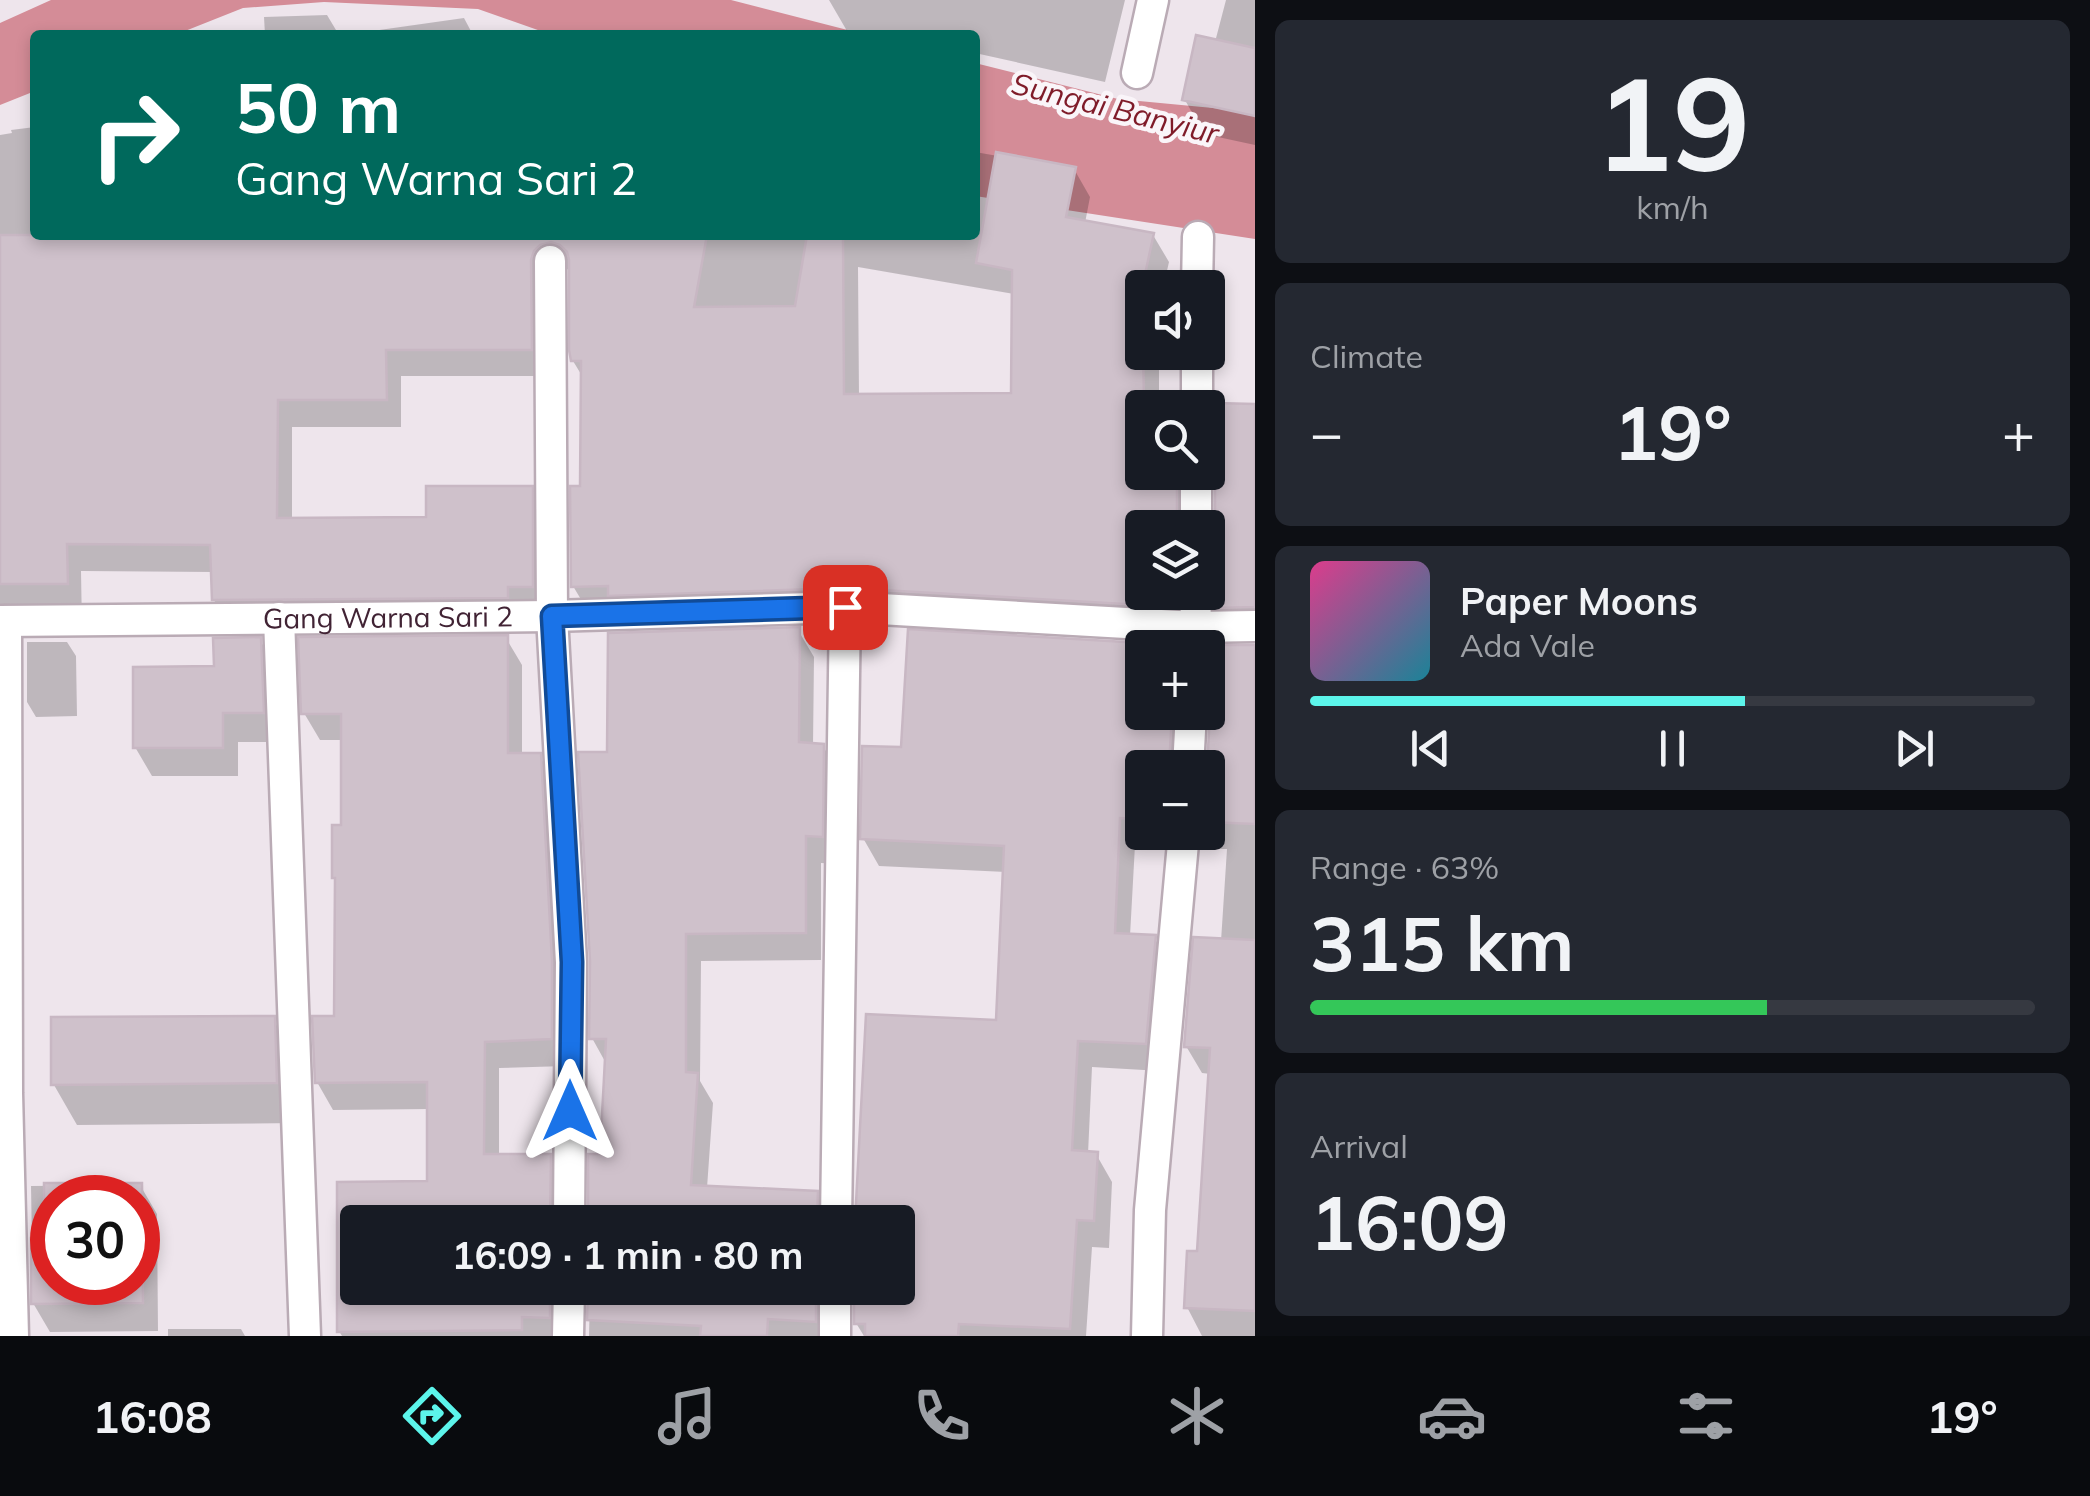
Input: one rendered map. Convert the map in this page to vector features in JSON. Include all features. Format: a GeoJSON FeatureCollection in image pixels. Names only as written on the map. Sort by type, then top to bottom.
{"type":"FeatureCollection","features":[{"type":"Feature","properties":{"kind":"street"},"geometry":{"type":"LineString","coordinates":[[1137,73],[1152,0]]}},
{"type":"Feature","properties":{"kind":"street"},"geometry":{"type":"LineString","coordinates":[[1197,270],[1198,237]]}},
{"type":"Feature","properties":{"kind":"street"},"geometry":{"type":"LineString","coordinates":[[550,261],[552,616],[572,962],[569,1205]]}},
{"type":"Feature","properties":{"kind":"street"},"geometry":{"type":"LineString","coordinates":[[836,1205],[845,607]]}},
{"type":"Feature","properties":{"kind":"street","name":"Gang Warna Sari 2"},"geometry":{"type":"LineString","coordinates":[[3,621],[552,616],[845,607],[1125,632]]}},
{"type":"Feature","properties":{"kind":"street"},"geometry":{"type":"LineString","coordinates":[[280,618],[306,1336]]}},
{"type":"Feature","properties":{"kind":"street"},"geometry":{"type":"LineString","coordinates":[[3,621],[13,1336]]}},
{"type":"Feature","properties":{"kind":"street","name":"Gang Warna Sari 2"},"geometry":{"type":"LineString","coordinates":[[1225,632],[1255,626]]}},
{"type":"Feature","properties":{"kind":"street"},"geometry":{"type":"LineString","coordinates":[[1147,1336],[1150,1210],[1182,850]]}},
{"type":"Feature","properties":{"kind":"street"},"geometry":{"type":"LineString","coordinates":[[568,1305],[568,1336]]}},
{"type":"Feature","properties":{"kind":"street"},"geometry":{"type":"LineString","coordinates":[[835,1305],[835,1336]]}},
{"type":"Feature","properties":{"kind":"water"},"geometry":{"type":"Polygon","coordinates":[[[51,0],[731,0],[848,30],[538,30],[478,9],[324,2],[243,8],[188,30],[30,30],[30,93],[0,105],[0,23],[51,0]]]}},
{"type":"Feature","properties":{"kind":"water","name":"Sungai Banyiur"},"geometry":{"type":"Polygon","coordinates":[[[980,64],[1118,99],[1255,112],[1255,239],[980,197],[980,64]]]}},
{"type":"Feature","properties":{"kind":"building"},"geometry":{"type":"Polygon","coordinates":[[[1196,35],[1255,48],[1255,116],[1182,100],[1196,35]]]}},
{"type":"Feature","properties":{"kind":"building"},"geometry":{"type":"Polygon","coordinates":[[[996,152],[1076,167],[1066,217],[1154,233],[1146,270],[1125,270],[1125,370],[1143,370],[1144,390],[1125,390],[1125,490],[1177,490],[1177,510],[1125,510],[1125,604],[846,588],[608,596],[608,586],[571,587],[570,486],[580,486],[581,361],[571,361],[569,350],[567,252],[551,242],[540,245],[531,260],[532,350],[386,350],[387,400],[278,400],[277,518],[426,517],[426,486],[533,486],[533,587],[508,587],[508,598],[212,600],[210,545],[67,544],[68,584],[0,584],[0,235],[30,235],[30,240],[706,240],[694,307],[795,306],[806,240],[843,240],[844,394],[1011,393],[1012,270],[976,263],[996,152]]]}},
{"type":"Feature","properties":{"kind":"building"},"geometry":{"type":"Polygon","coordinates":[[[1225,403],[1255,404],[1255,607],[1225,608],[1225,510],[1215,510],[1215,490],[1225,490],[1225,403]]]}},
{"type":"Feature","properties":{"kind":"building"},"geometry":{"type":"Polygon","coordinates":[[[800,627],[799,742],[824,744],[823,837],[806,836],[806,933],[686,934],[686,1072],[698,1073],[691,1185],[818,1191],[818,1205],[588,1205],[588,1154],[600,1154],[606,1039],[589,1039],[590,961],[578,752],[607,752],[608,633],[800,627]]]}},
{"type":"Feature","properties":{"kind":"building"},"geometry":{"type":"Polygon","coordinates":[[[908,629],[1125,642],[1125,730],[1171,730],[1170,750],[1125,750],[1125,818],[1120,818],[1115,933],[1156,935],[1146,1044],[1078,1041],[1072,1150],[1098,1152],[1094,1221],[1077,1220],[1070,1329],[959,1324],[958,1336],[865,1336],[865,1324],[854,1324],[854,1305],[915,1305],[915,1205],[856,1205],[866,1014],[996,1020],[1004,846],[860,839],[862,746],[901,747],[908,629]]]}},
{"type":"Feature","properties":{"kind":"building"},"geometry":{"type":"Polygon","coordinates":[[[508,635],[508,753],[541,753],[552,1039],[485,1042],[484,1154],[551,1154],[550,1205],[340,1205],[340,1305],[550,1305],[550,1318],[522,1317],[522,1330],[337,1332],[337,1182],[427,1181],[427,1082],[315,1083],[312,1016],[334,1016],[332,825],[341,825],[341,714],[301,714],[298,637],[508,635]]]}},
{"type":"Feature","properties":{"kind":"building"},"geometry":{"type":"Polygon","coordinates":[[[261,637],[264,713],[223,713],[223,748],[133,748],[133,667],[214,666],[213,638],[261,637]]]}},
{"type":"Feature","properties":{"kind":"building"},"geometry":{"type":"Polygon","coordinates":[[[1225,645],[1255,645],[1255,824],[1225,823],[1225,750],[1208,750],[1209,730],[1225,730],[1225,645]]]}},
{"type":"Feature","properties":{"kind":"building"},"geometry":{"type":"Polygon","coordinates":[[[1193,937],[1255,940],[1255,1311],[1184,1308],[1187,1251],[1197,1251],[1210,1048],[1184,1047],[1193,937]]]}},
{"type":"Feature","properties":{"kind":"building"},"geometry":{"type":"Polygon","coordinates":[[[275,1016],[277,1083],[51,1085],[51,1017],[275,1016]]]}},
{"type":"Feature","properties":{"kind":"building"},"geometry":{"type":"Polygon","coordinates":[[[587,1305],[816,1305],[816,1322],[768,1319],[767,1336],[700,1336],[701,1326],[587,1320],[587,1305]]]}},
{"type":"Feature","properties":{"kind":"route"},"geometry":{"type":"LineString","coordinates":[[570,1111],[572,962],[552,616],[845,607]]}}]}
